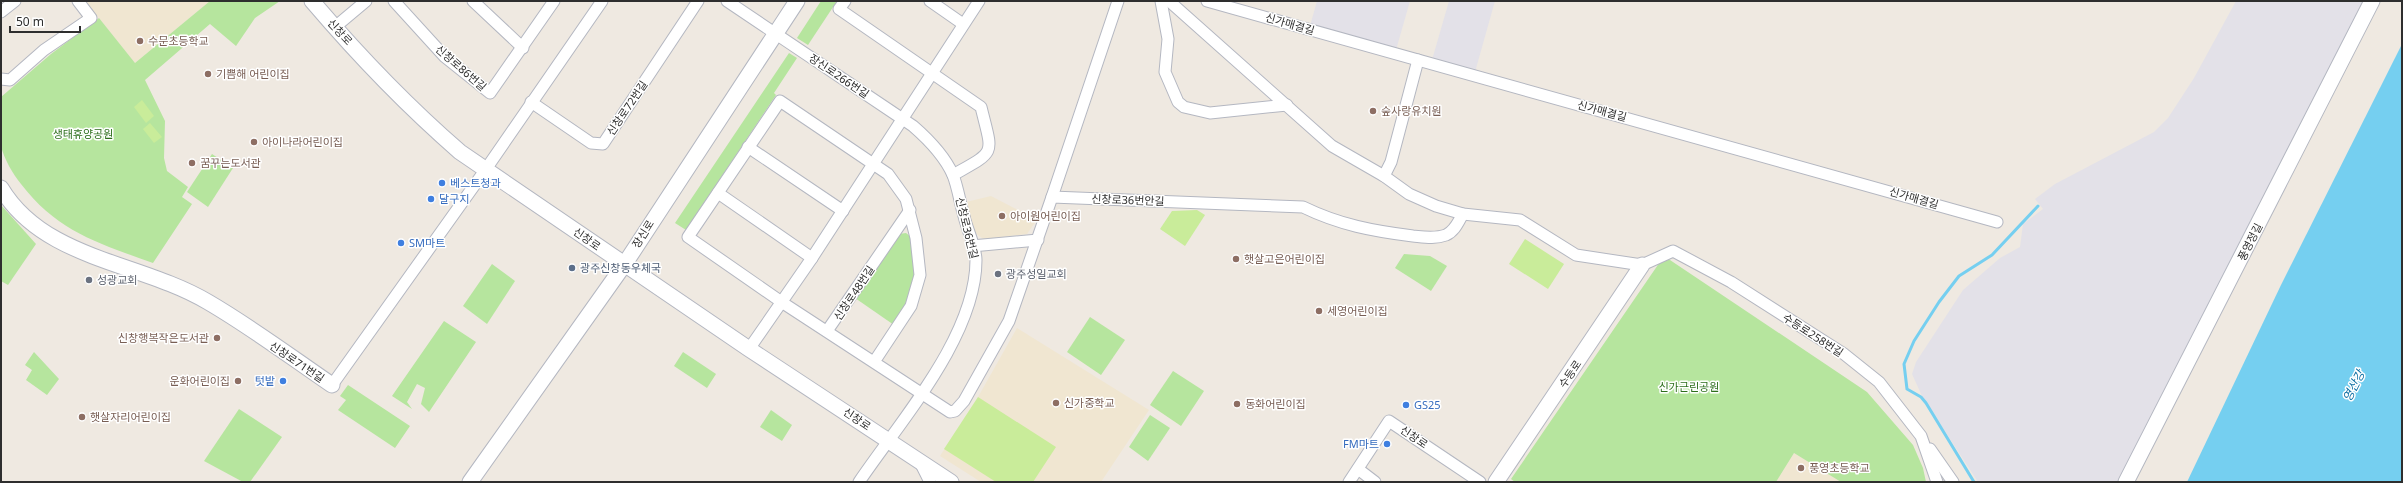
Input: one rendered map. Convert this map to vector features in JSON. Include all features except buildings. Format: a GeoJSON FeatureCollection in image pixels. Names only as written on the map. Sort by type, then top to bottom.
{"type":"FeatureCollection","features":[{"type":"Feature","properties":{"kind":"main road","name":"신창로"},"geometry":{"type":"LineString","coordinates":[[312,1],[335,27],[428,123],[460,152],[749,349],[888,439],[951,482]]}},
{"type":"Feature","properties":{"kind":"main road","name":"장신로"},"geometry":{"type":"LineString","coordinates":[[470,482],[624,264],[797,1]]}},
{"type":"Feature","properties":{"kind":"main road","name":"풍영정길"},"geometry":{"type":"LineString","coordinates":[[2126,482],[2372,1]]}},
{"type":"Feature","properties":{"kind":"main road","name":"신창로71번길"},"geometry":{"type":"LineString","coordinates":[[1,188],[8,200],[64,244],[142,272],[208,301],[332,385]]}},
{"type":"Feature","properties":{"kind":"main road","name":"수등로"},"geometry":{"type":"LineString","coordinates":[[1496,482],[1642,265]]}},
{"type":"Feature","properties":{"kind":"street"},"geometry":{"type":"LineString","coordinates":[[1,12],[15,1]]}},
{"type":"Feature","properties":{"kind":"street"},"geometry":{"type":"LineString","coordinates":[[1,79],[10,80],[44,50],[91,18],[78,1]]}},
{"type":"Feature","properties":{"kind":"street"},"geometry":{"type":"LineString","coordinates":[[335,27],[366,1]]}},
{"type":"Feature","properties":{"kind":"street","name":"신창로86번길"},"geometry":{"type":"LineString","coordinates":[[394,1],[445,57],[490,93],[523,48],[554,1]]}},
{"type":"Feature","properties":{"kind":"street"},"geometry":{"type":"LineString","coordinates":[[473,1],[523,48]]}},
{"type":"Feature","properties":{"kind":"street"},"geometry":{"type":"LineString","coordinates":[[486,169],[602,1]]}},
{"type":"Feature","properties":{"kind":"street","name":"신창로72번길"},"geometry":{"type":"LineString","coordinates":[[532,102],[591,143],[603,144],[698,1]]}},
{"type":"Feature","properties":{"kind":"street","name":"장신로266번길"},"geometry":{"type":"LineString","coordinates":[[727,1],[902,119]]}},
{"type":"Feature","properties":{"kind":"street"},"geometry":{"type":"LineString","coordinates":[[845,1],[840,9],[981,107],[991,145],[985,157],[952,175]]}},
{"type":"Feature","properties":{"kind":"street"},"geometry":{"type":"LineString","coordinates":[[930,1],[963,24]]}},
{"type":"Feature","properties":{"kind":"street"},"geometry":{"type":"LineString","coordinates":[[749,349],[783,302],[979,1]]}},
{"type":"Feature","properties":{"kind":"street"},"geometry":{"type":"LineString","coordinates":[[828,331],[920,394],[950,412],[960,407],[1009,321],[1038,240],[1118,1]]}},
{"type":"Feature","properties":{"kind":"street"},"geometry":{"type":"LineString","coordinates":[[1161,1],[1168,39],[1165,72],[1178,102],[1184,107],[1210,113],[1287,105]]}},
{"type":"Feature","properties":{"kind":"street"},"geometry":{"type":"LineString","coordinates":[[1169,1],[1332,146],[1384,176],[1409,194],[1436,206],[1463,214],[1520,220],[1576,255],[1642,265]]}},
{"type":"Feature","properties":{"kind":"street","name":"신가매결길"},"geometry":{"type":"LineString","coordinates":[[1207,1],[1997,222]]}},
{"type":"Feature","properties":{"kind":"street"},"geometry":{"type":"LineString","coordinates":[[1384,176],[1391,162],[1418,60]]}},
{"type":"Feature","properties":{"kind":"street","name":"신창로48번길"},"geometry":{"type":"LineString","coordinates":[[874,362],[911,306],[920,275],[916,238],[910,210],[899,187],[888,174],[874,164],[780,101],[688,237],[828,331],[910,210]]}},
{"type":"Feature","properties":{"kind":"street","name":"신창로36번길"},"geometry":{"type":"LineString","coordinates":[[859,482],[920,394],[960,329],[974,283],[976,258],[952,175],[925,137],[902,119]]}},
{"type":"Feature","properties":{"kind":"street"},"geometry":{"type":"LineString","coordinates":[[748,147],[843,211]]}},
{"type":"Feature","properties":{"kind":"street","name":"신창로71번길"},"geometry":{"type":"LineString","coordinates":[[332,385],[486,169]]}},
{"type":"Feature","properties":{"kind":"street"},"geometry":{"type":"LineString","coordinates":[[718,193],[812,258]]}},
{"type":"Feature","properties":{"kind":"street","name":"신창로36번안길"},"geometry":{"type":"LineString","coordinates":[[1052,198],[1235,203],[1303,208],[1373,232],[1422,238],[1439,236],[1454,230],[1463,214]]}},
{"type":"Feature","properties":{"kind":"street"},"geometry":{"type":"LineString","coordinates":[[972,246],[1038,240]]}},
{"type":"Feature","properties":{"kind":"street","name":"수등로258번길"},"geometry":{"type":"LineString","coordinates":[[1642,265],[1673,251],[1731,282],[1844,354],[1879,382],[1921,436],[1937,482]]}},
{"type":"Feature","properties":{"kind":"street","name":"신창로"},"geometry":{"type":"LineString","coordinates":[[1349,482],[1389,421],[1480,482]]}},
{"type":"Feature","properties":{"kind":"street"},"geometry":{"type":"LineString","coordinates":[[1921,436],[1953,482]]}},
{"type":"Feature","properties":{"kind":"street"},"geometry":{"type":"LineString","coordinates":[[920,461],[930,482]]}},
{"type":"Feature","properties":{"kind":"street"},"geometry":{"type":"LineString","coordinates":[[1358,470],[1375,482]]}},
{"type":"Feature","properties":{"kind":"shaded area","name":"수문초등학교"},"geometry":{"type":"Polygon","coordinates":[[[85,1],[210,1],[135,63],[85,1]]]}},
{"type":"Feature","properties":{"kind":"shaded area"},"geometry":{"type":"Polygon","coordinates":[[[1317,1],[1410,1],[1396,50],[1310,26],[1317,1]]]}},
{"type":"Feature","properties":{"kind":"shaded area"},"geometry":{"type":"Polygon","coordinates":[[[1449,1],[1495,1],[1475,72],[1432,60],[1449,1]]]}},
{"type":"Feature","properties":{"kind":"shaded area"},"geometry":{"type":"Polygon","coordinates":[[[2236,1],[2363,1],[2122,482],[1978,482],[1922,396],[1912,374],[1916,362],[1963,290],[2000,258],[2020,247],[2023,224],[2043,209],[2035,199],[2055,184],[2154,132],[2168,118],[2194,78],[2236,1]]]}},
{"type":"Feature","properties":{"kind":"shaded area","name":"아이원어린이집"},"geometry":{"type":"Polygon","coordinates":[[[991,196],[1038,218],[1027,234],[984,239],[974,231],[966,202],[991,196]]]}},
{"type":"Feature","properties":{"kind":"shaded area","name":"신가중학교"},"geometry":{"type":"Polygon","coordinates":[[[1017,328],[1149,410],[1101,482],[981,482],[940,456],[978,397],[1017,328]]]}},
{"type":"Feature","properties":{"kind":"shaded area","name":"풍영초등학교"},"geometry":{"type":"Polygon","coordinates":[[[1794,453],[1841,482],[1776,482],[1794,453]]]}},
{"type":"Feature","properties":{"kind":"green space","name":"생태휴양공원"},"geometry":{"type":"Polygon","coordinates":[[[210,1],[280,1],[255,18],[236,46],[210,24],[145,80],[165,121],[164,158],[167,171],[188,187],[182,197],[192,204],[153,263],[114,249],[80,234],[50,214],[35,200],[15,176],[2,151],[1,97],[51,54],[99,18],[135,63],[210,1]]]}},
{"type":"Feature","properties":{"kind":"green space"},"geometry":{"type":"Polygon","coordinates":[[[821,1],[837,1],[808,45],[797,38],[821,1]]]}},
{"type":"Feature","properties":{"kind":"green space"},"geometry":{"type":"Polygon","coordinates":[[[789,53],[797,58],[774,93],[776,95],[686,230],[675,223],[789,53]]]}},
{"type":"Feature","properties":{"kind":"green space"},"geometry":{"type":"Polygon","coordinates":[[[142,100],[154,116],[146,123],[134,107],[142,100]]]}},
{"type":"Feature","properties":{"kind":"green space"},"geometry":{"type":"Polygon","coordinates":[[[150,123],[162,137],[154,143],[143,129],[150,123]]]}},
{"type":"Feature","properties":{"kind":"green space"},"geometry":{"type":"Polygon","coordinates":[[[212,154],[233,168],[208,207],[187,192],[212,154]]]}},
{"type":"Feature","properties":{"kind":"green space"},"geometry":{"type":"Polygon","coordinates":[[[1,205],[36,244],[8,285],[1,281],[1,205]]]}},
{"type":"Feature","properties":{"kind":"green space"},"geometry":{"type":"Polygon","coordinates":[[[1197,210],[1205,215],[1185,246],[1160,229],[1172,211],[1197,210]]]}},
{"type":"Feature","properties":{"kind":"green space"},"geometry":{"type":"Polygon","coordinates":[[[906,233],[911,237],[916,275],[910,297],[894,325],[855,298],[899,234],[906,233]]]}},
{"type":"Feature","properties":{"kind":"green space"},"geometry":{"type":"Polygon","coordinates":[[[1525,239],[1564,264],[1548,289],[1509,264],[1525,239]]]}},
{"type":"Feature","properties":{"kind":"green space"},"geometry":{"type":"Polygon","coordinates":[[[1404,254],[1430,256],[1447,266],[1431,291],[1395,268],[1404,254]]]}},
{"type":"Feature","properties":{"kind":"green space","name":"신가근린공원"},"geometry":{"type":"Polygon","coordinates":[[[1664,256],[1867,392],[1913,445],[1923,468],[1926,482],[1841,482],[1794,453],[1776,482],[1515,482],[1511,479],[1664,256]]]}},
{"type":"Feature","properties":{"kind":"green space"},"geometry":{"type":"Polygon","coordinates":[[[492,264],[515,281],[487,324],[463,306],[492,264]]]}},
{"type":"Feature","properties":{"kind":"green space"},"geometry":{"type":"Polygon","coordinates":[[[1090,317],[1125,340],[1101,375],[1067,352],[1090,317]]]}},
{"type":"Feature","properties":{"kind":"green space"},"geometry":{"type":"Polygon","coordinates":[[[444,321],[476,342],[429,412],[421,404],[425,388],[417,384],[407,402],[412,409],[392,396],[444,321]]]}},
{"type":"Feature","properties":{"kind":"green space"},"geometry":{"type":"Polygon","coordinates":[[[34,352],[59,379],[47,395],[26,380],[32,370],[25,365],[34,352]]]}},
{"type":"Feature","properties":{"kind":"green space"},"geometry":{"type":"Polygon","coordinates":[[[683,352],[716,374],[707,388],[674,366],[683,352]]]}},
{"type":"Feature","properties":{"kind":"green space"},"geometry":{"type":"Polygon","coordinates":[[[1173,371],[1204,391],[1181,426],[1150,405],[1173,371]]]}},
{"type":"Feature","properties":{"kind":"green space"},"geometry":{"type":"Polygon","coordinates":[[[348,385],[410,426],[395,448],[338,410],[346,400],[340,396],[348,385]]]}},
{"type":"Feature","properties":{"kind":"green space"},"geometry":{"type":"Polygon","coordinates":[[[978,397],[1056,447],[1033,482],[996,482],[944,449],[978,397]]]}},
{"type":"Feature","properties":{"kind":"green space"},"geometry":{"type":"Polygon","coordinates":[[[239,409],[282,437],[250,482],[243,482],[204,461],[239,409]]]}},
{"type":"Feature","properties":{"kind":"green space"},"geometry":{"type":"Polygon","coordinates":[[[771,410],[792,425],[782,441],[760,427],[771,410]]]}},
{"type":"Feature","properties":{"kind":"green space"},"geometry":{"type":"Polygon","coordinates":[[[1150,415],[1170,428],[1148,461],[1129,447],[1150,415]]]}},
{"type":"Feature","properties":{"kind":"water","name":"영산강"},"geometry":{"type":"Polygon","coordinates":[[[2402,44],[2402,482],[2187,482],[2281,285],[2402,44]]]}},
{"type":"Feature","properties":{"kind":"waterway"},"geometry":{"type":"LineString","coordinates":[[1974,482],[1926,403],[1921,397],[1907,389],[1904,364],[1914,341],[1939,302],[1959,276],[1992,255],[2038,206]]}},
{"type":"Feature","properties":{"kind":"place","name":"수문초등학교"},"geometry":{"type":"Point","coordinates":[140,41]}},
{"type":"Feature","properties":{"kind":"place","name":"기쁨해 어린이집"},"geometry":{"type":"Point","coordinates":[208,74]}},
{"type":"Feature","properties":{"kind":"place","name":"숲사랑유치원"},"geometry":{"type":"Point","coordinates":[1373,111]}},
{"type":"Feature","properties":{"kind":"place","name":"아이나라어린이집"},"geometry":{"type":"Point","coordinates":[254,142]}},
{"type":"Feature","properties":{"kind":"place","name":"꿈꾸는도서관"},"geometry":{"type":"Point","coordinates":[192,163]}},
{"type":"Feature","properties":{"kind":"place","name":"베스트청과"},"geometry":{"type":"Point","coordinates":[442,183]}},
{"type":"Feature","properties":{"kind":"place","name":"달구지"},"geometry":{"type":"Point","coordinates":[431,199]}},
{"type":"Feature","properties":{"kind":"place","name":"아이원어린이집"},"geometry":{"type":"Point","coordinates":[1002,216]}},
{"type":"Feature","properties":{"kind":"place","name":"SM마트"},"geometry":{"type":"Point","coordinates":[401,243]}},
{"type":"Feature","properties":{"kind":"place","name":"햇살고은어린이집"},"geometry":{"type":"Point","coordinates":[1236,259]}},
{"type":"Feature","properties":{"kind":"place","name":"광주신창동우체국"},"geometry":{"type":"Point","coordinates":[572,268]}},
{"type":"Feature","properties":{"kind":"place","name":"광주성일교회"},"geometry":{"type":"Point","coordinates":[998,274]}},
{"type":"Feature","properties":{"kind":"place","name":"성광교회"},"geometry":{"type":"Point","coordinates":[89,280]}},
{"type":"Feature","properties":{"kind":"place","name":"세영어린이집"},"geometry":{"type":"Point","coordinates":[1319,311]}},
{"type":"Feature","properties":{"kind":"place","name":"신창행복작은도서관"},"geometry":{"type":"Point","coordinates":[217,338]}},
{"type":"Feature","properties":{"kind":"place","name":"운화어린이집"},"geometry":{"type":"Point","coordinates":[238,381]}},
{"type":"Feature","properties":{"kind":"place","name":"텃밭"},"geometry":{"type":"Point","coordinates":[283,381]}},
{"type":"Feature","properties":{"kind":"place","name":"신가중학교"},"geometry":{"type":"Point","coordinates":[1056,403]}},
{"type":"Feature","properties":{"kind":"place","name":"동화어린이집"},"geometry":{"type":"Point","coordinates":[1237,404]}},
{"type":"Feature","properties":{"kind":"place","name":"GS25"},"geometry":{"type":"Point","coordinates":[1406,405]}},
{"type":"Feature","properties":{"kind":"place","name":"햇살자리어린이집"},"geometry":{"type":"Point","coordinates":[82,417]}},
{"type":"Feature","properties":{"kind":"place","name":"FM마트"},"geometry":{"type":"Point","coordinates":[1387,444]}},
{"type":"Feature","properties":{"kind":"place","name":"풍영초등학교"},"geometry":{"type":"Point","coordinates":[1801,468]}}]}
